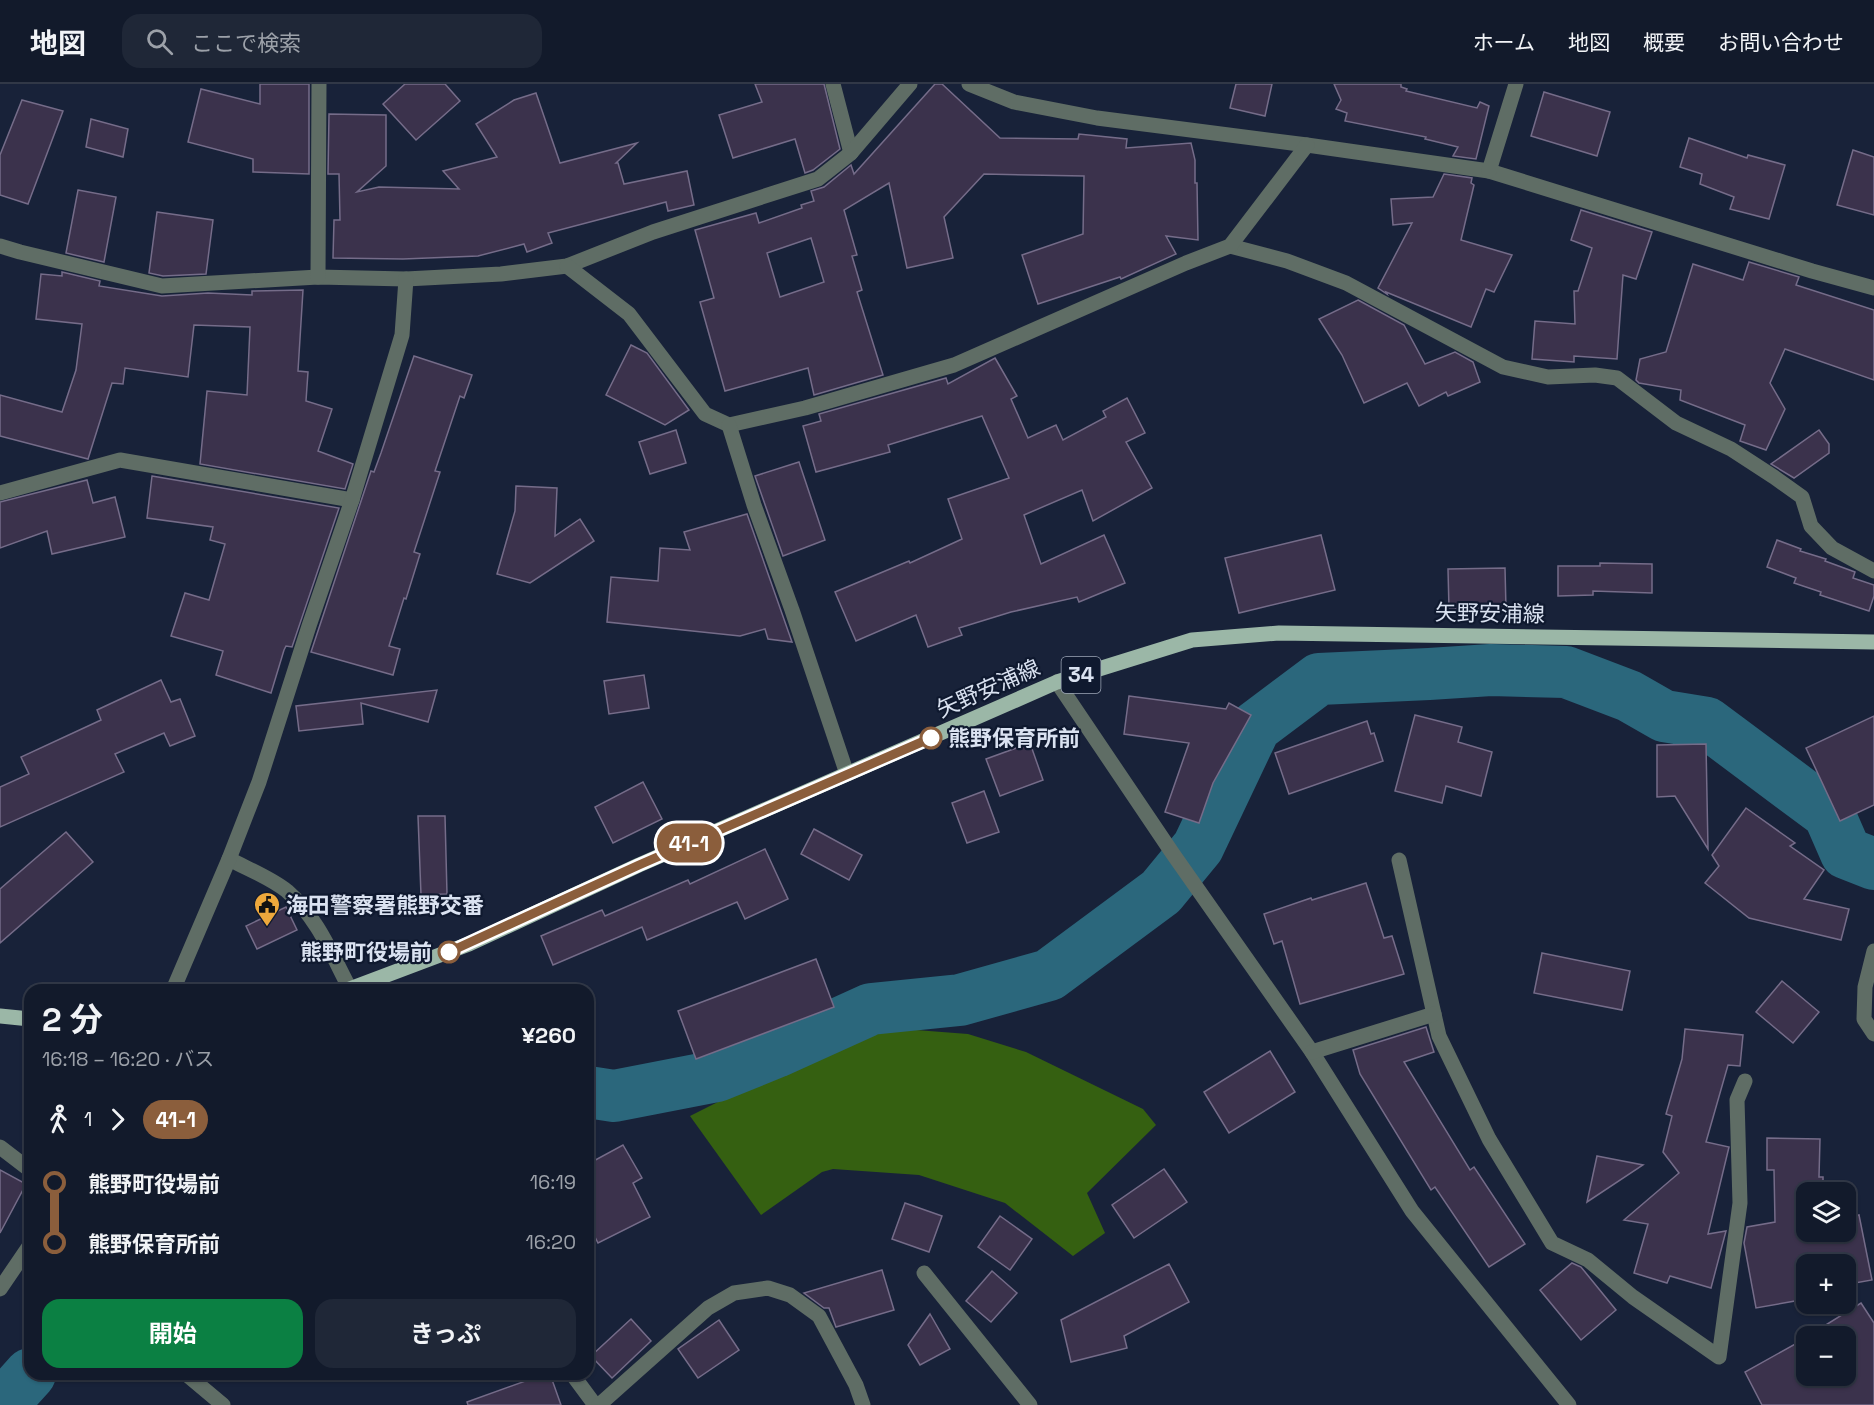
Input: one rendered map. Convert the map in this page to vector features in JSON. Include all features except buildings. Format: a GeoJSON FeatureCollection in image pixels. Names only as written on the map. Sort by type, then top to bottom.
{"type":"FeatureCollection","features":[{"type":"Feature","properties":{"kind":"main road","name":"矢野安浦線"},"geometry":{"type":"LineString","coordinates":[[365,984],[470,944],[639,865],[1057,682],[1192,640],[1279,633],[1874,642]]}},
{"type":"Feature","properties":{"kind":"main road"},"geometry":{"type":"LineString","coordinates":[[0,1016],[24,1018]]}},
{"type":"Feature","properties":{"kind":"street"},"geometry":{"type":"LineString","coordinates":[[318,277],[319,84]]}},
{"type":"Feature","properties":{"kind":"street"},"geometry":{"type":"LineString","coordinates":[[833,84],[851,153]]}},
{"type":"Feature","properties":{"kind":"street"},"geometry":{"type":"LineString","coordinates":[[0,246],[162,286],[318,277],[406,279],[501,274],[567,266],[653,232],[818,179],[851,153],[910,84]]}},
{"type":"Feature","properties":{"kind":"street"},"geometry":{"type":"LineString","coordinates":[[969,84],[1014,102],[1097,118],[1489,171],[1874,288]]}},
{"type":"Feature","properties":{"kind":"street"},"geometry":{"type":"LineString","coordinates":[[1489,171],[1516,84]]}},
{"type":"Feature","properties":{"kind":"street"},"geometry":{"type":"LineString","coordinates":[[567,266],[629,314],[705,414],[729,425],[805,408],[954,365],[1186,263],[1230,246],[1307,145]]}},
{"type":"Feature","properties":{"kind":"street"},"geometry":{"type":"LineString","coordinates":[[1230,246],[1287,261],[1346,283],[1503,367],[1548,377],[1596,375],[1617,378],[1676,423],[1731,449],[1802,497],[1811,526],[1832,548],[1874,571]]}},
{"type":"Feature","properties":{"kind":"street"},"geometry":{"type":"LineString","coordinates":[[175,984],[229,859],[259,782],[352,500],[402,335],[406,279]]}},
{"type":"Feature","properties":{"kind":"street"},"geometry":{"type":"LineString","coordinates":[[729,425],[754,505],[847,774]]}},
{"type":"Feature","properties":{"kind":"street"},"geometry":{"type":"LineString","coordinates":[[0,493],[120,460],[352,500]]}},
{"type":"Feature","properties":{"kind":"street"},"geometry":{"type":"LineString","coordinates":[[1057,682],[1173,854],[1312,1052],[1412,1211],[1569,1405]]}},
{"type":"Feature","properties":{"kind":"street"},"geometry":{"type":"LineString","coordinates":[[229,859],[286,891],[309,914],[346,984]]}},
{"type":"Feature","properties":{"kind":"street"},"geometry":{"type":"LineString","coordinates":[[1399,860],[1439,1036],[1489,1138],[1552,1243],[1588,1260],[1633,1297],[1719,1357],[1740,1203],[1737,1100],[1745,1081]]}},
{"type":"Feature","properties":{"kind":"street"},"geometry":{"type":"LineString","coordinates":[[1874,951],[1865,987],[1864,1019],[1874,1034]]}},
{"type":"Feature","properties":{"kind":"street"},"geometry":{"type":"LineString","coordinates":[[1312,1052],[1434,1014]]}},
{"type":"Feature","properties":{"kind":"street"},"geometry":{"type":"LineString","coordinates":[[0,1147],[24,1165]]}},
{"type":"Feature","properties":{"kind":"street"},"geometry":{"type":"LineString","coordinates":[[0,1288],[24,1269]]}},
{"type":"Feature","properties":{"kind":"street"},"geometry":{"type":"LineString","coordinates":[[924,1273],[1030,1405]]}},
{"type":"Feature","properties":{"kind":"street"},"geometry":{"type":"LineString","coordinates":[[577,1380],[597,1405],[708,1308],[734,1293],[768,1288],[790,1295],[819,1317],[856,1385],[863,1405]]}},
{"type":"Feature","properties":{"kind":"street"},"geometry":{"type":"LineString","coordinates":[[193,1380],[223,1405]]}},
{"type":"Feature","properties":{"kind":"green space"},"geometry":{"type":"Polygon","coordinates":[[[916,1030],[968,1034],[1026,1052],[1143,1109],[1156,1125],[1087,1193],[1105,1233],[1073,1256],[1005,1203],[919,1175],[833,1169],[822,1172],[761,1215],[690,1116],[853,1034],[916,1030]]]}},
{"type":"Feature","properties":{"kind":"waterway"},"geometry":{"type":"LineString","coordinates":[[594,1093],[614,1096],[717,1076],[871,1009],[960,1000],[1049,975],[1161,892],[1198,847],[1255,727],[1319,679],[1491,670],[1566,672],[1629,696],[1664,716],[1707,723],[1829,814],[1846,853],[1874,864]]}},
{"type":"Feature","properties":{"kind":"waterway"},"geometry":{"type":"LineString","coordinates":[[2,1405],[25,1380]]}},
{"type":"Feature","properties":{"kind":"bus line","name":"41-1"},"geometry":{"type":"LineString","coordinates":[[449,952],[639,865],[931,738]]}},
{"type":"Feature","properties":{"kind":"place","name":"熊野保育所前"},"geometry":{"type":"Point","coordinates":[931,738]}},
{"type":"Feature","properties":{"kind":"place","name":"海田警察署熊野交番"},"geometry":{"type":"Point","coordinates":[267,928]}},
{"type":"Feature","properties":{"kind":"place","name":"熊野町役場前"},"geometry":{"type":"Point","coordinates":[449,952]}}]}
